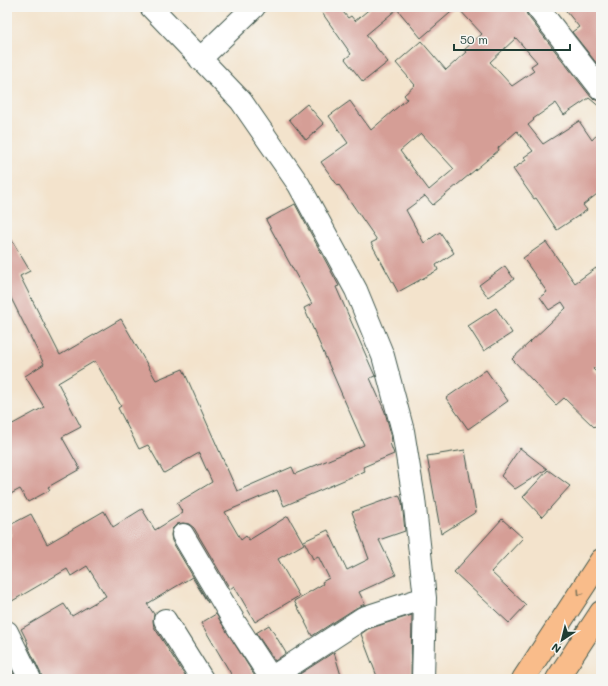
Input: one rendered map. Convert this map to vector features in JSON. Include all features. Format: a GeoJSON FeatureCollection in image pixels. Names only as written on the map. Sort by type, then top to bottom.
{"type":"FeatureCollection","features":[{"type":"Feature","properties":{"kind":"highway"},"geometry":{"type":"LineString","coordinates":[[523,679],[601,560]]}},
{"type":"Feature","properties":{"kind":"highway"},"geometry":{"type":"LineString","coordinates":[[557,679],[601,612]]}},
{"type":"Feature","properties":{"kind":"street"},"geometry":{"type":"LineString","coordinates":[[151,7],[241,101],[299,185],[356,290],[383,356],[402,432],[414,499],[425,598],[423,679]]}},
{"type":"Feature","properties":{"kind":"street"},"geometry":{"type":"LineString","coordinates":[[200,59],[254,7]]}},
{"type":"Feature","properties":{"kind":"street"},"geometry":{"type":"LineString","coordinates":[[537,7],[601,89]]}},
{"type":"Feature","properties":{"kind":"street"},"geometry":{"type":"LineString","coordinates":[[183,535],[270,679],[363,618],[425,598]]}},
{"type":"Feature","properties":{"kind":"street"},"geometry":{"type":"LineString","coordinates":[[165,620],[202,679]]}},
{"type":"Feature","properties":{"kind":"street"},"geometry":{"type":"LineString","coordinates":[[7,632],[30,679]]}},
{"type":"Feature","properties":{"kind":"building"},"geometry":{"type":"Polygon","coordinates":[[[318,7],[339,7],[348,18],[351,16],[355,21],[372,7],[457,7],[421,38],[397,9],[366,35],[388,62],[363,82],[345,59],[351,54],[318,7]]]}},
{"type":"Feature","properties":{"kind":"building"},"geometry":{"type":"Polygon","coordinates":[[[457,7],[525,7],[527,15],[591,97],[601,101],[601,108],[589,98],[564,115],[556,103],[533,119],[534,120],[528,125],[543,144],[579,121],[592,140],[601,130],[601,191],[583,205],[587,210],[557,230],[536,198],[534,199],[513,169],[526,160],[524,157],[533,151],[517,131],[498,148],[499,150],[433,205],[425,196],[406,210],[424,243],[440,232],[454,253],[436,265],[438,270],[398,292],[371,243],[377,240],[339,185],[338,186],[321,162],[348,143],[329,116],[350,101],[371,130],[407,99],[404,95],[415,85],[396,63],[421,41],[446,70],[466,52],[464,50],[482,34],[457,7]],[[516,38],[490,62],[512,86],[534,71],[531,66],[537,62],[516,38]],[[421,133],[400,151],[429,190],[454,169],[421,133]]]}},
{"type":"Feature","properties":{"kind":"building"},"geometry":{"type":"Polygon","coordinates":[[[563,7],[601,7],[601,69],[572,32],[579,27],[563,7]]]}},
{"type":"Feature","properties":{"kind":"building"},"geometry":{"type":"Polygon","coordinates":[[[307,104],[324,124],[306,140],[289,119],[307,104]]]}},
{"type":"Feature","properties":{"kind":"building"},"geometry":{"type":"Polygon","coordinates":[[[295,204],[339,286],[336,287],[375,376],[370,378],[385,412],[391,434],[392,442],[390,443],[394,454],[363,467],[365,471],[284,506],[277,490],[225,512],[241,540],[246,536],[249,540],[288,516],[304,544],[278,559],[299,596],[255,622],[234,586],[230,589],[194,528],[189,524],[183,523],[177,524],[172,529],[172,541],[208,603],[192,577],[147,604],[154,614],[154,627],[187,679],[42,679],[21,629],[64,604],[72,616],[106,596],[87,566],[71,576],[67,569],[7,604],[7,538],[12,535],[8,526],[31,514],[47,544],[104,511],[113,527],[142,509],[155,530],[183,513],[177,503],[212,482],[199,453],[164,473],[148,445],[139,449],[118,408],[121,406],[95,361],[58,383],[81,427],[62,437],[80,469],[48,487],[50,490],[28,502],[20,489],[7,496],[7,427],[44,407],[25,376],[44,364],[7,290],[7,232],[30,271],[20,276],[60,355],[121,319],[156,380],[183,369],[237,491],[292,467],[295,474],[364,445],[304,308],[312,304],[266,220],[295,204]]]}},
{"type":"Feature","properties":{"kind":"building"},"geometry":{"type":"Polygon","coordinates":[[[546,242],[575,283],[596,268],[601,275],[601,363],[593,369],[601,377],[601,420],[594,427],[564,398],[556,405],[512,359],[566,308],[562,302],[549,310],[540,297],[547,292],[523,258],[546,242]]]}},
{"type":"Feature","properties":{"kind":"building"},"geometry":{"type":"Polygon","coordinates":[[[505,266],[514,279],[488,297],[479,285],[505,266]]]}},
{"type":"Feature","properties":{"kind":"building"},"geometry":{"type":"Polygon","coordinates":[[[496,308],[512,333],[484,351],[468,326],[496,308]]]}},
{"type":"Feature","properties":{"kind":"building"},"geometry":{"type":"Polygon","coordinates":[[[486,370],[508,401],[468,429],[446,398],[486,370]]]}},
{"type":"Feature","properties":{"kind":"building"},"geometry":{"type":"Polygon","coordinates":[[[520,448],[547,469],[515,489],[501,476],[520,448]]]}},
{"type":"Feature","properties":{"kind":"building"},"geometry":{"type":"Polygon","coordinates":[[[465,450],[476,512],[441,534],[427,456],[465,450]]]}},
{"type":"Feature","properties":{"kind":"building"},"geometry":{"type":"Polygon","coordinates":[[[548,470],[570,486],[542,517],[523,497],[548,470]]]}},
{"type":"Feature","properties":{"kind":"building"},"geometry":{"type":"Polygon","coordinates":[[[399,495],[402,502],[405,531],[379,540],[396,575],[359,592],[365,604],[356,608],[312,636],[294,601],[323,584],[322,582],[329,578],[318,556],[313,559],[304,541],[328,530],[347,570],[369,559],[352,512],[399,495]]]}},
{"type":"Feature","properties":{"kind":"building"},"geometry":{"type":"Polygon","coordinates":[[[502,519],[523,538],[491,572],[526,605],[509,623],[454,572],[502,519]]]}},
{"type":"Feature","properties":{"kind":"building"},"geometry":{"type":"Polygon","coordinates":[[[216,614],[256,679],[234,679],[201,623],[216,614]]]}},
{"type":"Feature","properties":{"kind":"building"},"geometry":{"type":"Polygon","coordinates":[[[412,615],[411,679],[378,679],[361,634],[368,629],[412,615]]]}},
{"type":"Feature","properties":{"kind":"building"},"geometry":{"type":"Polygon","coordinates":[[[269,625],[286,653],[275,661],[256,633],[269,625]]]}},
{"type":"Feature","properties":{"kind":"building"},"geometry":{"type":"Polygon","coordinates":[[[334,652],[342,679],[292,679],[334,652]]]}},
{"type":"Feature","properties":{"kind":"building"},"geometry":{"type":"Polygon","coordinates":[[[7,660],[16,679],[7,679],[7,660]]]}}]}
